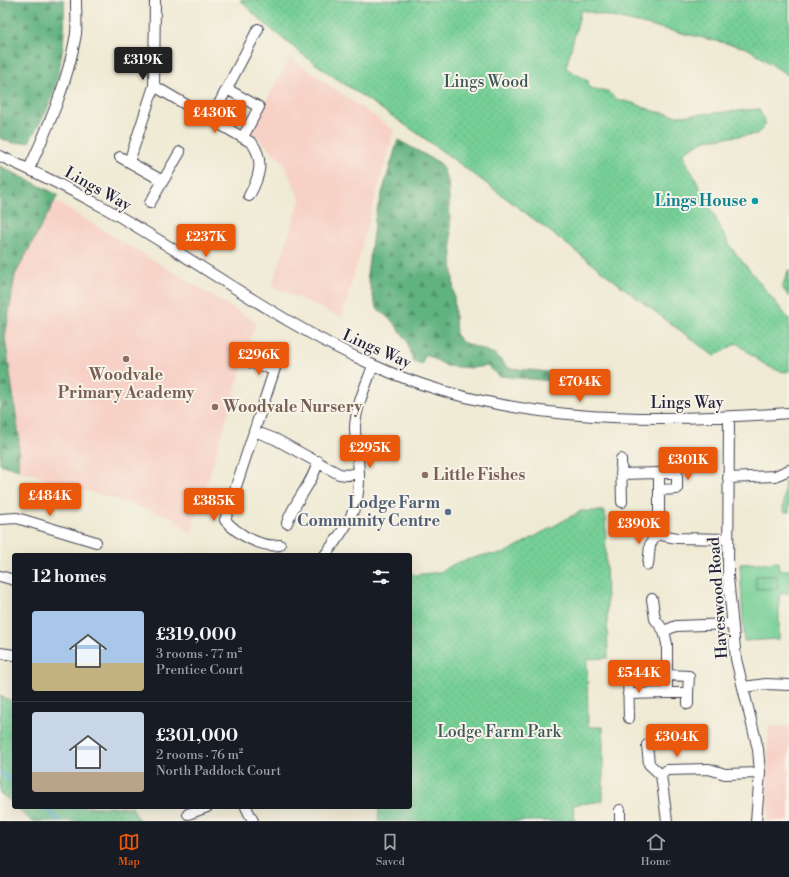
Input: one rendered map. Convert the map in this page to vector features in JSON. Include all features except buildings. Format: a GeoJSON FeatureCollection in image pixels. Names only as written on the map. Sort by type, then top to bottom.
{"type":"FeatureCollection","features":[{"type":"Feature","properties":{"kind":"street"},"geometry":{"type":"LineString","coordinates":[[29,169],[52,119],[64,86],[76,33],[76,0]]}},
{"type":"Feature","properties":{"kind":"street"},"geometry":{"type":"LineString","coordinates":[[155,0],[154,86],[124,160],[162,181]]}},
{"type":"Feature","properties":{"kind":"street"},"geometry":{"type":"LineString","coordinates":[[211,119],[258,29]]}},
{"type":"Feature","properties":{"kind":"street"},"geometry":{"type":"LineString","coordinates":[[154,86],[252,143],[258,152],[260,169],[258,179],[249,196]]}},
{"type":"Feature","properties":{"kind":"street"},"geometry":{"type":"LineString","coordinates":[[227,89],[259,107],[243,137]]}},
{"type":"Feature","properties":{"kind":"street"},"geometry":{"type":"LineString","coordinates":[[150,203],[180,152]]}},
{"type":"Feature","properties":{"kind":"street","name":"Lings Way"},"geometry":{"type":"LineString","coordinates":[[0,156],[29,169],[105,208],[282,319],[373,366],[416,382],[473,398],[553,412],[664,419],[789,413]]}},
{"type":"Feature","properties":{"kind":"street"},"geometry":{"type":"LineString","coordinates":[[250,362],[275,367],[225,520],[242,535],[273,546],[280,545]]}},
{"type":"Feature","properties":{"kind":"street"},"geometry":{"type":"LineString","coordinates":[[327,553],[346,528],[357,499],[359,473],[355,426],[361,399],[373,366]]}},
{"type":"Feature","properties":{"kind":"street","name":"Hayeswood Road"},"geometry":{"type":"LineString","coordinates":[[729,417],[728,539],[732,624],[736,659],[758,749],[760,773],[756,821]]}},
{"type":"Feature","properties":{"kind":"street"},"geometry":{"type":"LineString","coordinates":[[254,431],[275,439],[318,461],[339,474],[346,475],[359,473]]}},
{"type":"Feature","properties":{"kind":"street"},"geometry":{"type":"LineString","coordinates":[[621,458],[622,502]]}},
{"type":"Feature","properties":{"kind":"street"},"geometry":{"type":"LineString","coordinates":[[287,523],[290,511],[304,490],[318,461]]}},
{"type":"Feature","properties":{"kind":"street"},"geometry":{"type":"LineString","coordinates":[[728,478],[775,476],[789,470]]}},
{"type":"Feature","properties":{"kind":"street"},"geometry":{"type":"LineString","coordinates":[[648,565],[650,545],[659,524],[659,473]]}},
{"type":"Feature","properties":{"kind":"street"},"geometry":{"type":"LineString","coordinates":[[621,474],[677,473],[678,489],[660,490]]}},
{"type":"Feature","properties":{"kind":"street"},"geometry":{"type":"LineString","coordinates":[[0,519],[17,518],[96,542]]}},
{"type":"Feature","properties":{"kind":"street"},"geometry":{"type":"LineString","coordinates":[[656,534],[677,538],[728,539]]}},
{"type":"Feature","properties":{"kind":"street"},"geometry":{"type":"LineString","coordinates":[[0,576],[12,579]]}},
{"type":"Feature","properties":{"kind":"street"},"geometry":{"type":"LineString","coordinates":[[652,599],[655,618],[664,631],[667,644],[667,693]]}},
{"type":"Feature","properties":{"kind":"street"},"geometry":{"type":"LineString","coordinates":[[664,631],[676,626],[732,624]]}},
{"type":"Feature","properties":{"kind":"street"},"geometry":{"type":"LineString","coordinates":[[0,653],[12,655]]}},
{"type":"Feature","properties":{"kind":"street"},"geometry":{"type":"LineString","coordinates":[[628,671],[629,718]]}},
{"type":"Feature","properties":{"kind":"street"},"geometry":{"type":"LineString","coordinates":[[667,675],[689,676],[688,704]]}},
{"type":"Feature","properties":{"kind":"street"},"geometry":{"type":"LineString","coordinates":[[744,687],[766,684],[789,685]]}},
{"type":"Feature","properties":{"kind":"street"},"geometry":{"type":"LineString","coordinates":[[628,694],[688,693]]}},
{"type":"Feature","properties":{"kind":"street"},"geometry":{"type":"LineString","coordinates":[[647,745],[649,764],[661,775],[667,821]]}},
{"type":"Feature","properties":{"kind":"street"},"geometry":{"type":"LineString","coordinates":[[661,775],[667,770],[709,769],[725,774],[760,773]]}},
{"type":"Feature","properties":{"kind":"street"},"geometry":{"type":"LineString","coordinates":[[188,814],[202,809]]}},
{"type":"Feature","properties":{"kind":"street"},"geometry":{"type":"LineString","coordinates":[[247,809],[253,821]]}},
{"type":"Feature","properties":{"kind":"street"},"geometry":{"type":"LineString","coordinates":[[620,810],[620,821]]}},
{"type":"Feature","properties":{"kind":"shaded area"},"geometry":{"type":"Polygon","coordinates":[[[290,58],[394,130],[342,318],[272,286],[300,200],[283,162],[250,130],[290,58]]]}},
{"type":"Feature","properties":{"kind":"shaded area","name":"Woodvale Primary Academy"},"geometry":{"type":"Polygon","coordinates":[[[55,201],[256,322],[191,535],[173,517],[18,470],[19,436],[5,338],[15,275],[55,201]]]}},
{"type":"Feature","properties":{"kind":"shaded area"},"geometry":{"type":"Polygon","coordinates":[[[768,726],[789,726],[789,821],[768,821],[768,726]]]}},
{"type":"Feature","properties":{"kind":"green space"},"geometry":{"type":"Polygon","coordinates":[[[0,0],[64,0],[64,29],[59,71],[46,112],[29,142],[13,143],[0,138],[0,0]]]}},
{"type":"Feature","properties":{"kind":"green space","name":"Lings Wood"},"geometry":{"type":"Polygon","coordinates":[[[240,0],[789,0],[789,76],[747,48],[581,10],[566,68],[588,81],[589,88],[607,91],[616,99],[636,104],[653,111],[679,116],[759,109],[766,124],[757,134],[705,140],[682,153],[730,246],[789,319],[789,372],[768,366],[737,343],[714,356],[461,165],[282,39],[240,0]]]}},
{"type":"Feature","properties":{"kind":"green space"},"geometry":{"type":"Polygon","coordinates":[[[398,140],[440,163],[448,181],[456,335],[462,342],[495,354],[508,368],[572,374],[572,383],[499,376],[488,366],[470,368],[447,366],[425,354],[422,365],[413,362],[407,340],[394,323],[376,307],[367,275],[376,213],[398,140]]]}},
{"type":"Feature","properties":{"kind":"green space"},"geometry":{"type":"Polygon","coordinates":[[[0,166],[58,195],[15,275],[5,338],[19,436],[18,470],[0,464],[0,166]]]}},
{"type":"Feature","properties":{"kind":"green space"},"geometry":{"type":"Polygon","coordinates":[[[789,269],[789,297],[782,287],[789,269]]]}},
{"type":"Feature","properties":{"kind":"green space"},"geometry":{"type":"Polygon","coordinates":[[[789,479],[789,512],[783,512],[785,481],[789,479]]]}},
{"type":"Feature","properties":{"kind":"green space","name":"Lodge Farm Park"},"geometry":{"type":"Polygon","coordinates":[[[581,511],[605,511],[608,658],[587,659],[588,727],[603,727],[603,801],[573,805],[575,821],[378,821],[379,809],[412,809],[412,574],[414,575],[440,572],[456,563],[484,555],[503,554],[581,511]]]}},
{"type":"Feature","properties":{"kind":"green space"},"geometry":{"type":"Polygon","coordinates":[[[778,562],[779,570],[789,570],[789,593],[779,594],[779,639],[744,641],[740,564],[778,562]]]}},
{"type":"Feature","properties":{"kind":"green space"},"geometry":{"type":"Polygon","coordinates":[[[756,576],[777,576],[777,589],[756,589],[756,576]]]}},
{"type":"Feature","properties":{"kind":"green space"},"geometry":{"type":"Polygon","coordinates":[[[0,696],[12,701],[12,802],[0,793],[0,696]]]}},
{"type":"Feature","properties":{"kind":"green space"},"geometry":{"type":"Polygon","coordinates":[[[19,809],[133,809],[139,821],[31,821],[19,809]]]}},
{"type":"Feature","properties":{"kind":"waterway"},"geometry":{"type":"LineString","coordinates":[[0,772],[12,781]]}},
{"type":"Feature","properties":{"kind":"waterway"},"geometry":{"type":"LineString","coordinates":[[45,809],[60,821]]}},
{"type":"Feature","properties":{"kind":"place","name":"Lings House"},"geometry":{"type":"Point","coordinates":[755,201]}},
{"type":"Feature","properties":{"kind":"place","name":"Woodvale Primary Academy"},"geometry":{"type":"Point","coordinates":[126,359]}},
{"type":"Feature","properties":{"kind":"place","name":"Woodvale Nursery"},"geometry":{"type":"Point","coordinates":[215,407]}},
{"type":"Feature","properties":{"kind":"place","name":"Little Fishes"},"geometry":{"type":"Point","coordinates":[425,475]}},
{"type":"Feature","properties":{"kind":"place","name":"Lodge Farm Community Centre"},"geometry":{"type":"Point","coordinates":[448,512]}}]}
